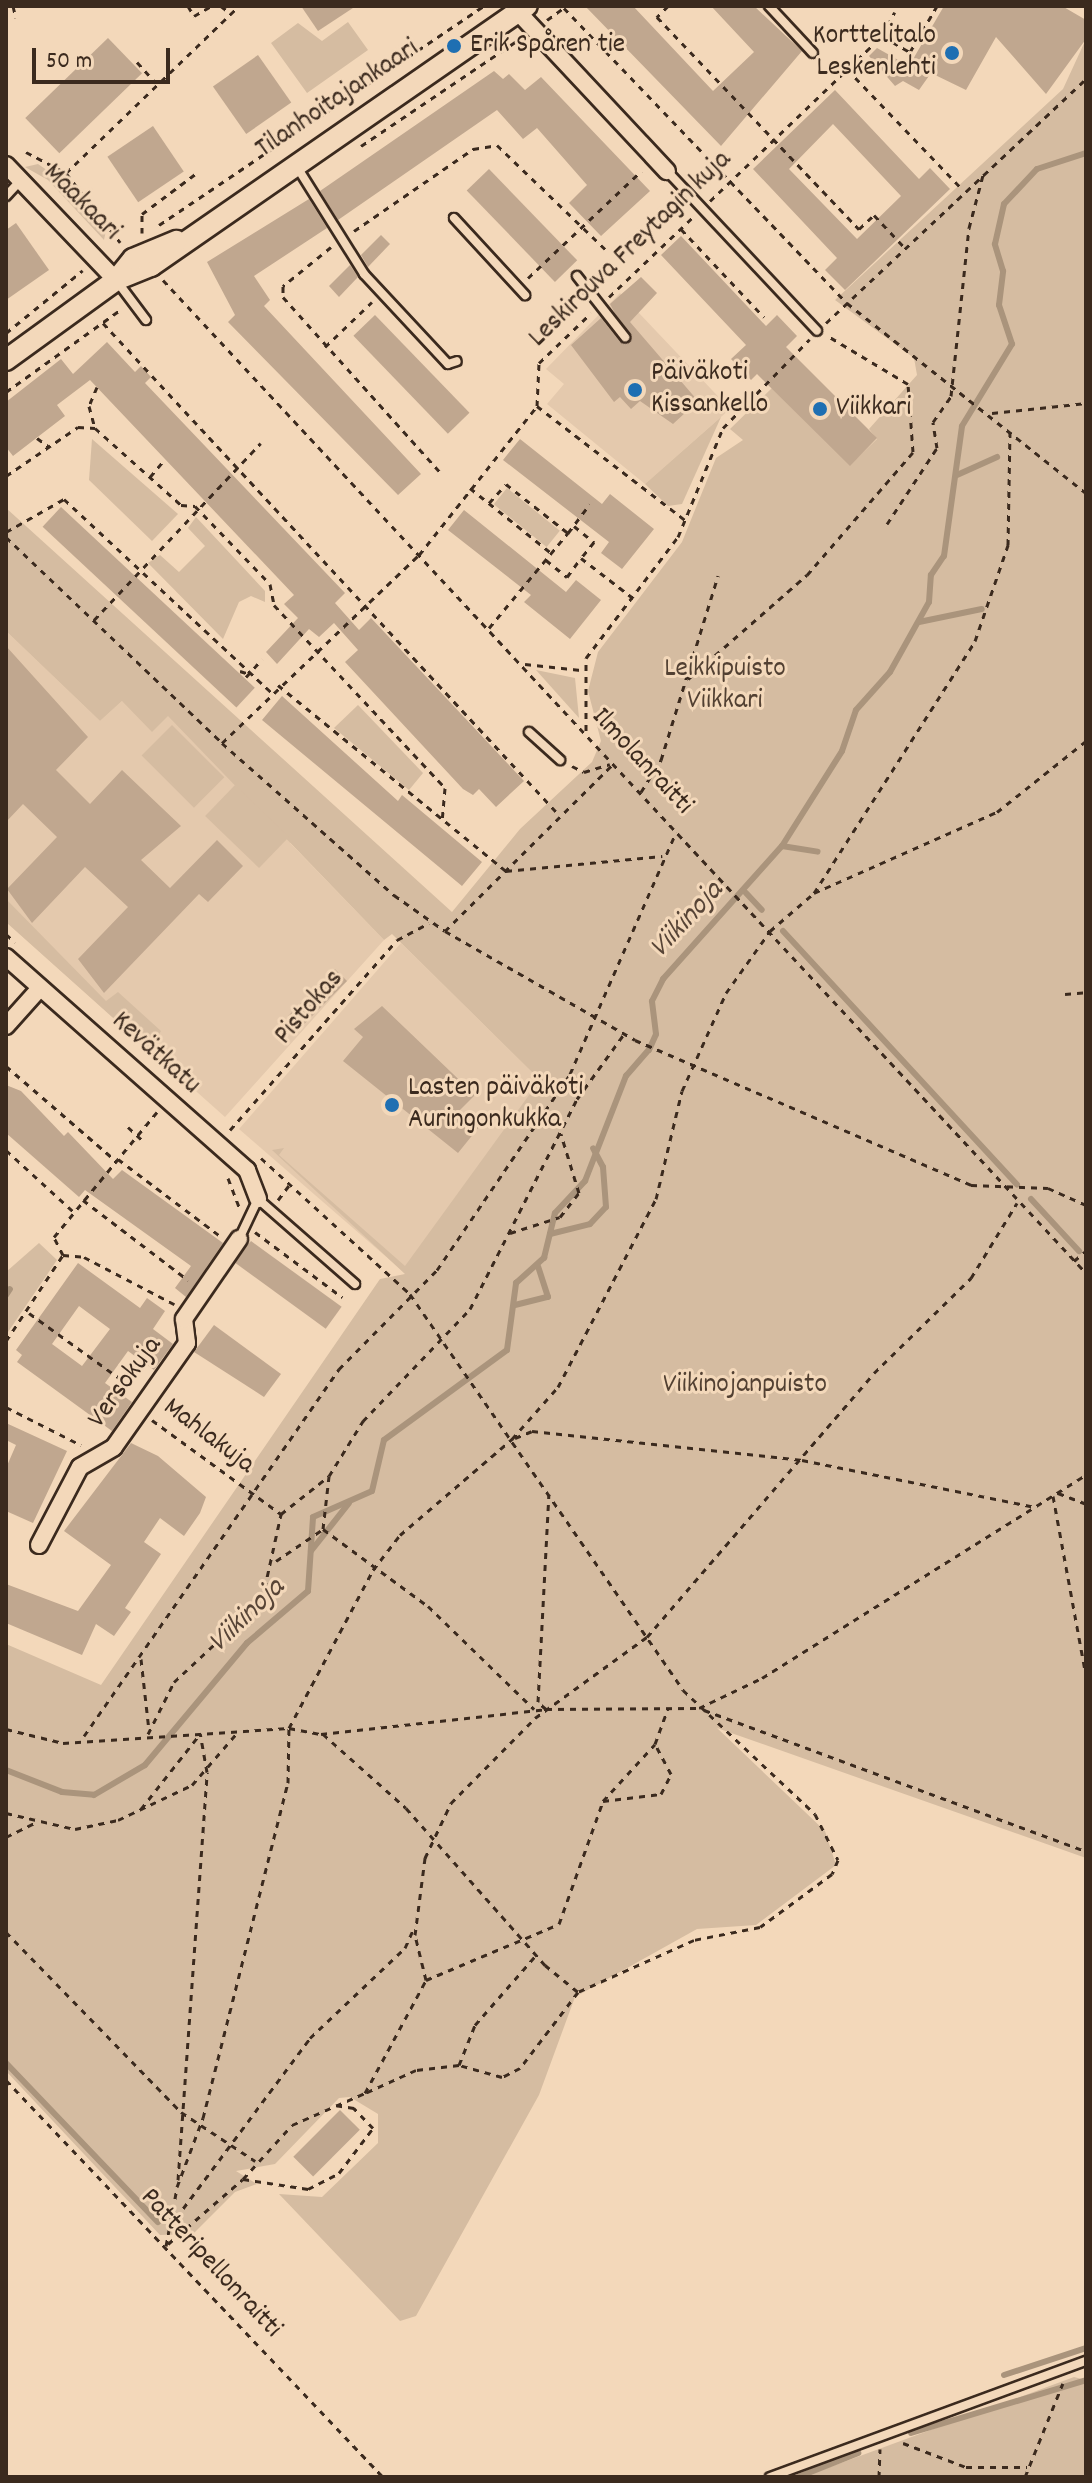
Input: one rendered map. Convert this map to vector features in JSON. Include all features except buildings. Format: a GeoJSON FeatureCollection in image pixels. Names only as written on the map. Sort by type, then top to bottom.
{"type":"FeatureCollection","features":[{"type":"Feature","properties":{"kind":"street"},"geometry":{"type":"LineString","coordinates":[[523,9],[667,171]]}},
{"type":"Feature","properties":{"kind":"street","name":"Tilanhoitajankaari"},"geometry":{"type":"LineString","coordinates":[[6,360],[116,280],[143,252],[180,240],[523,9]]}},
{"type":"Feature","properties":{"kind":"street","name":"Maakaari"},"geometry":{"type":"LineString","coordinates":[[6,165],[116,280]]}},
{"type":"Feature","properties":{"kind":"street","name":"Kevätkatu"},"geometry":{"type":"LineString","coordinates":[[6,957],[247,1170],[258,1199]]}},
{"type":"Feature","properties":{"kind":"street"},"geometry":{"type":"LineString","coordinates":[[6,1026],[40,988]]}},
{"type":"Feature","properties":{"kind":"street","name":"Versokuja"},"geometry":{"type":"LineString","coordinates":[[39,1545],[80,1467],[96,1459],[144,1405],[187,1343],[187,1314],[240,1237]]}},
{"type":"Feature","properties":{"kind":"lane"},"geometry":{"type":"LineString","coordinates":[[769,6],[813,53]]}},
{"type":"Feature","properties":{"kind":"lane"},"geometry":{"type":"LineString","coordinates":[[294,163],[341,239],[382,293],[448,364],[457,361]]}},
{"type":"Feature","properties":{"kind":"lane"},"geometry":{"type":"LineString","coordinates":[[667,171],[817,331]]}},
{"type":"Feature","properties":{"kind":"lane"},"geometry":{"type":"LineString","coordinates":[[6,196],[22,180]]}},
{"type":"Feature","properties":{"kind":"lane"},"geometry":{"type":"LineString","coordinates":[[454,218],[522,291]]}},
{"type":"Feature","properties":{"kind":"lane"},"geometry":{"type":"LineString","coordinates":[[577,276],[596,295],[597,308],[625,337]]}},
{"type":"Feature","properties":{"kind":"lane"},"geometry":{"type":"LineString","coordinates":[[116,280],[146,320]]}},
{"type":"Feature","properties":{"kind":"lane"},"geometry":{"type":"LineString","coordinates":[[529,732],[560,760]]}},
{"type":"Feature","properties":{"kind":"lane"},"geometry":{"type":"LineString","coordinates":[[258,1199],[355,1284]]}},
{"type":"Feature","properties":{"kind":"lane","name":"Versokuja"},"geometry":{"type":"LineString","coordinates":[[240,1237],[258,1199]]}},
{"type":"Feature","properties":{"kind":"lane"},"geometry":{"type":"LineString","coordinates":[[770,2477],[1086,2361]]}},
{"type":"Feature","properties":{"kind":"path"},"geometry":{"type":"LineString","coordinates":[[13,6],[16,18]]}},
{"type":"Feature","properties":{"kind":"path"},"geometry":{"type":"LineString","coordinates":[[188,6],[194,16],[211,6]]}},
{"type":"Feature","properties":{"kind":"path"},"geometry":{"type":"LineString","coordinates":[[221,6],[231,14]]}},
{"type":"Feature","properties":{"kind":"path"},"geometry":{"type":"LineString","coordinates":[[66,173],[239,6]]}},
{"type":"Feature","properties":{"kind":"path"},"geometry":{"type":"LineString","coordinates":[[136,241],[484,6]]}},
{"type":"Feature","properties":{"kind":"path"},"geometry":{"type":"LineString","coordinates":[[668,6],[657,17],[859,229],[874,215],[905,248]]}},
{"type":"Feature","properties":{"kind":"path"},"geometry":{"type":"LineString","coordinates":[[882,36],[910,52],[937,6]]}},
{"type":"Feature","properties":{"kind":"path"},"geometry":{"type":"LineString","coordinates":[[549,19],[565,7],[728,185],[847,303],[992,413],[1086,493]]}},
{"type":"Feature","properties":{"kind":"path","name":"Leskirouva Freytagin kuja"},"geometry":{"type":"LineString","coordinates":[[537,406],[539,363],[882,36],[895,12]]}},
{"type":"Feature","properties":{"kind":"path"},"geometry":{"type":"LineString","coordinates":[[137,62],[157,84]]}},
{"type":"Feature","properties":{"kind":"path"},"geometry":{"type":"LineString","coordinates":[[847,69],[964,191]]}},
{"type":"Feature","properties":{"kind":"path"},"geometry":{"type":"LineString","coordinates":[[586,732],[581,670],[685,520],[723,428],[817,331],[1086,79]]}},
{"type":"Feature","properties":{"kind":"path"},"geometry":{"type":"LineString","coordinates":[[439,471],[290,309],[283,286],[341,239],[485,144],[511,154],[605,249]]}},
{"type":"Feature","properties":{"kind":"path"},"geometry":{"type":"LineString","coordinates":[[26,152],[66,173],[128,244]]}},
{"type":"Feature","properties":{"kind":"path"},"geometry":{"type":"LineString","coordinates":[[522,291],[582,227],[654,158]]}},
{"type":"Feature","properties":{"kind":"path"},"geometry":{"type":"LineString","coordinates":[[144,236],[142,214],[198,172]]}},
{"type":"Feature","properties":{"kind":"path"},"geometry":{"type":"LineString","coordinates":[[887,524],[937,448],[933,422],[952,382],[969,228],[983,175]]}},
{"type":"Feature","properties":{"kind":"path"},"geometry":{"type":"LineString","coordinates":[[681,229],[764,317]]}},
{"type":"Feature","properties":{"kind":"path"},"geometry":{"type":"LineString","coordinates":[[6,333],[78,273]]}},
{"type":"Feature","properties":{"kind":"path","name":"Ilmolanraitti"},"geometry":{"type":"LineString","coordinates":[[163,281],[524,663],[1018,1203],[1086,1273]]}},
{"type":"Feature","properties":{"kind":"path"},"geometry":{"type":"LineString","coordinates":[[325,347],[382,293]]}},
{"type":"Feature","properties":{"kind":"path"},"geometry":{"type":"LineString","coordinates":[[6,392],[102,323],[560,816]]}},
{"type":"Feature","properties":{"kind":"path"},"geometry":{"type":"LineString","coordinates":[[688,679],[807,575],[913,452],[908,384],[817,331]]}},
{"type":"Feature","properties":{"kind":"path"},"geometry":{"type":"LineString","coordinates":[[97,387],[89,406],[95,428],[181,505],[195,506],[270,584],[274,605],[445,788],[442,820]]}},
{"type":"Feature","properties":{"kind":"path"},"geometry":{"type":"LineString","coordinates":[[992,413],[1086,403]]}},
{"type":"Feature","properties":{"kind":"path"},"geometry":{"type":"LineString","coordinates":[[222,743],[314,649],[419,555],[537,406],[685,520]]}},
{"type":"Feature","properties":{"kind":"path"},"geometry":{"type":"LineString","coordinates":[[6,476],[78,427],[95,428]]}},
{"type":"Feature","properties":{"kind":"path"},"geometry":{"type":"LineString","coordinates":[[814,893],[989,613],[1008,545],[1010,428]]}},
{"type":"Feature","properties":{"kind":"path"},"geometry":{"type":"LineString","coordinates":[[37,438],[52,445]]}},
{"type":"Feature","properties":{"kind":"path"},"geometry":{"type":"LineString","coordinates":[[94,620],[195,506],[261,443]]}},
{"type":"Feature","properties":{"kind":"path"},"geometry":{"type":"LineString","coordinates":[[150,477],[165,459]]}},
{"type":"Feature","properties":{"kind":"path"},"geometry":{"type":"LineString","coordinates":[[489,503],[506,484],[568,533]]}},
{"type":"Feature","properties":{"kind":"path"},"geometry":{"type":"LineString","coordinates":[[470,488],[551,553]]}},
{"type":"Feature","properties":{"kind":"path"},"geometry":{"type":"LineString","coordinates":[[271,692],[64,499],[6,534],[222,743],[429,923],[635,1040],[971,1185],[1007,1191],[1048,1188],[1086,1205]]}},
{"type":"Feature","properties":{"kind":"path"},"geometry":{"type":"LineString","coordinates":[[489,628],[590,504]]}},
{"type":"Feature","properties":{"kind":"path"},"geometry":{"type":"LineString","coordinates":[[546,560],[567,577],[594,542],[574,526]]}},
{"type":"Feature","properties":{"kind":"path"},"geometry":{"type":"LineString","coordinates":[[581,558],[633,598]]}},
{"type":"Feature","properties":{"kind":"path"},"geometry":{"type":"LineString","coordinates":[[641,792],[654,778],[688,679],[718,576]]}},
{"type":"Feature","properties":{"kind":"path"},"geometry":{"type":"LineString","coordinates":[[246,677],[253,675],[262,659]]}},
{"type":"Feature","properties":{"kind":"path"},"geometry":{"type":"LineString","coordinates":[[524,663],[581,670]]}},
{"type":"Feature","properties":{"kind":"path"},"geometry":{"type":"LineString","coordinates":[[240,671],[253,675]]}},
{"type":"Feature","properties":{"kind":"path"},"geometry":{"type":"LineString","coordinates":[[278,685],[506,871],[662,856]]}},
{"type":"Feature","properties":{"kind":"path"},"geometry":{"type":"LineString","coordinates":[[177,2187],[201,2123],[288,1783],[289,1728],[373,1570],[400,1535],[512,1439],[558,1387],[607,1302],[656,1199],[695,1066],[726,993],[770,931],[814,893],[997,812],[1086,741]]}},
{"type":"Feature","properties":{"kind":"path"},"geometry":{"type":"LineString","coordinates":[[560,760],[584,772],[614,763]]}},
{"type":"Feature","properties":{"kind":"path"},"geometry":{"type":"LineString","coordinates":[[445,931],[614,763]]}},
{"type":"Feature","properties":{"kind":"path"},"geometry":{"type":"LineString","coordinates":[[84,1736],[339,1369],[453,1247],[570,1074],[596,1020],[662,856],[676,831]]}},
{"type":"Feature","properties":{"kind":"path"},"geometry":{"type":"LineString","coordinates":[[793,909],[800,916]]}},
{"type":"Feature","properties":{"kind":"path","name":"Pistokas"},"geometry":{"type":"LineString","coordinates":[[230,1130],[397,940],[429,923]]}},
{"type":"Feature","properties":{"kind":"path"},"geometry":{"type":"LineString","coordinates":[[1065,994],[1086,992]]}},
{"type":"Feature","properties":{"kind":"path"},"geometry":{"type":"LineString","coordinates":[[148,1734],[174,1682],[262,1600],[274,1562],[281,1514],[329,1476],[363,1421],[444,1344],[509,1234],[561,1134],[624,1034]]}},
{"type":"Feature","properties":{"kind":"path"},"geometry":{"type":"LineString","coordinates":[[6,1066],[117,1160],[342,1297]]}},
{"type":"Feature","properties":{"kind":"path"},"geometry":{"type":"LineString","coordinates":[[63,1255],[54,1237],[159,1109]]}},
{"type":"Feature","properties":{"kind":"path"},"geometry":{"type":"LineString","coordinates":[[128,1127],[145,1143]]}},
{"type":"Feature","properties":{"kind":"path"},"geometry":{"type":"LineString","coordinates":[[509,1234],[532,1230],[571,1209],[579,1193],[577,1171],[561,1134]]}},
{"type":"Feature","properties":{"kind":"path"},"geometry":{"type":"LineString","coordinates":[[6,1150],[74,1212]]}},
{"type":"Feature","properties":{"kind":"path"},"geometry":{"type":"LineString","coordinates":[[166,2246],[243,2179],[256,2161],[292,2125],[416,2070],[459,2065],[502,2077],[520,2068],[578,1992],[694,1940],[760,1927],[838,1864],[815,1814],[745,1743],[699,1708],[410,1294],[290,1184]]}},
{"type":"Feature","properties":{"kind":"path"},"geometry":{"type":"LineString","coordinates":[[83,1200],[203,1291]]}},
{"type":"Feature","properties":{"kind":"path"},"geometry":{"type":"LineString","coordinates":[[174,2220],[235,2144],[310,2038],[405,1948],[417,1923],[433,1837],[451,1803],[546,1709],[647,1637],[874,1373],[971,1278],[1018,1203]]}},
{"type":"Feature","properties":{"kind":"path"},"geometry":{"type":"LineString","coordinates":[[1074,1261],[1086,1251]]}},
{"type":"Feature","properties":{"kind":"path"},"geometry":{"type":"LineString","coordinates":[[6,1341],[29,1313],[63,1255]]}},
{"type":"Feature","properties":{"kind":"path"},"geometry":{"type":"LineString","coordinates":[[63,1255],[84,1257],[187,1314]]}},
{"type":"Feature","properties":{"kind":"path","name":"Mahlakuja"},"geometry":{"type":"LineString","coordinates":[[29,1313],[253,1495],[281,1514]]}},
{"type":"Feature","properties":{"kind":"path"},"geometry":{"type":"LineString","coordinates":[[6,1407],[74,1439],[96,1459]]}},
{"type":"Feature","properties":{"kind":"path"},"geometry":{"type":"LineString","coordinates":[[512,1439],[532,1431],[802,1460],[1036,1507]]}},
{"type":"Feature","properties":{"kind":"path"},"geometry":{"type":"LineString","coordinates":[[699,1708],[762,1678],[1086,1475]]}},
{"type":"Feature","properties":{"kind":"path"},"geometry":{"type":"LineString","coordinates":[[274,1562],[296,1551],[323,1529],[330,1501],[329,1476]]}},
{"type":"Feature","properties":{"kind":"path"},"geometry":{"type":"LineString","coordinates":[[1058,1493],[1086,1504]]}},
{"type":"Feature","properties":{"kind":"path"},"geometry":{"type":"LineString","coordinates":[[546,1709],[538,1702],[549,1494]]}},
{"type":"Feature","properties":{"kind":"path"},"geometry":{"type":"LineString","coordinates":[[1053,1496],[1086,1675]]}},
{"type":"Feature","properties":{"kind":"path"},"geometry":{"type":"LineString","coordinates":[[323,1529],[343,1538],[373,1570],[428,1606],[535,1710]]}},
{"type":"Feature","properties":{"kind":"path"},"geometry":{"type":"LineString","coordinates":[[141,1657],[148,1734]]}},
{"type":"Feature","properties":{"kind":"path"},"geometry":{"type":"LineString","coordinates":[[426,1980],[559,1924],[603,1801],[655,1744],[668,1708]]}},
{"type":"Feature","properties":{"kind":"path"},"geometry":{"type":"LineString","coordinates":[[6,1729],[45,1743],[84,1736],[237,1733],[289,1728],[321,1734],[546,1709],[699,1708],[1086,1851]]}},
{"type":"Feature","properties":{"kind":"path"},"geometry":{"type":"LineString","coordinates":[[6,1813],[36,1822],[87,1828],[137,1812],[207,1772],[237,1733]]}},
{"type":"Feature","properties":{"kind":"path"},"geometry":{"type":"LineString","coordinates":[[166,2246],[174,2220],[177,2187],[207,1772],[200,1734]]}},
{"type":"Feature","properties":{"kind":"path"},"geometry":{"type":"LineString","coordinates":[[137,1812],[200,1734]]}},
{"type":"Feature","properties":{"kind":"path"},"geometry":{"type":"LineString","coordinates":[[321,1734],[433,1837],[527,1939],[537,1954],[578,1992]]}},
{"type":"Feature","properties":{"kind":"path"},"geometry":{"type":"LineString","coordinates":[[603,1801],[661,1794],[671,1774],[655,1744]]}},
{"type":"Feature","properties":{"kind":"path"},"geometry":{"type":"LineString","coordinates":[[6,1837],[36,1822]]}},
{"type":"Feature","properties":{"kind":"path"},"geometry":{"type":"LineString","coordinates":[[365,2093],[426,1980],[417,1923]]}},
{"type":"Feature","properties":{"kind":"path"},"geometry":{"type":"LineString","coordinates":[[6,1932],[181,2112],[235,2144],[256,2161]]}},
{"type":"Feature","properties":{"kind":"path"},"geometry":{"type":"LineString","coordinates":[[459,2065],[475,2025],[537,1954]]}},
{"type":"Feature","properties":{"kind":"path","name":"Patteripellonraitti"},"geometry":{"type":"LineString","coordinates":[[6,2080],[383,2477]]}},
{"type":"Feature","properties":{"kind":"path"},"geometry":{"type":"LineString","coordinates":[[243,2179],[308,2189],[339,2173],[373,2128],[354,2108],[334,2104]]}},
{"type":"Feature","properties":{"kind":"path"},"geometry":{"type":"LineString","coordinates":[[1025,2477],[1058,2404],[1067,2368]]}},
{"type":"Feature","properties":{"kind":"path"},"geometry":{"type":"LineString","coordinates":[[879,2477],[880,2435],[966,2467],[1027,2467]]}},
{"type":"Feature","properties":{"kind":"shaded area","name":"Päiväkoti Kissankello"},"geometry":{"type":"Polygon","coordinates":[[[620,293],[730,409],[645,484],[547,404],[564,384],[546,369],[620,293]]]}},
{"type":"Feature","properties":{"kind":"shaded area"},"geometry":{"type":"Polygon","coordinates":[[[6,631],[100,721],[122,701],[168,715],[296,837],[290,843],[384,940],[225,1117],[6,922],[6,631]]]}},
{"type":"Feature","properties":{"kind":"shaded area","name":"Lasten päiväkoti Auringonkukka"},"geometry":{"type":"Polygon","coordinates":[[[401,943],[540,1080],[406,1274],[239,1129],[401,943]]]}},
{"type":"Feature","properties":{"kind":"green space"},"geometry":{"type":"Polygon","coordinates":[[[348,22],[368,50],[307,93],[271,43],[298,23],[322,41],[348,22]]]}},
{"type":"Feature","properties":{"kind":"green space","name":"Viikinojanpuisto"},"geometry":{"type":"Polygon","coordinates":[[[1086,39],[1086,1858],[717,1728],[825,1831],[836,1865],[756,1925],[697,1929],[575,1997],[539,2095],[416,2316],[400,2321],[279,2194],[322,2197],[378,2143],[378,2114],[350,2097],[339,2098],[275,2164],[236,2171],[257,2184],[235,2192],[193,2234],[160,2235],[6,2071],[6,1644],[101,1685],[380,1279],[405,1274],[272,1150],[284,1148],[279,1155],[405,1266],[540,1080],[392,934],[384,940],[168,716],[152,732],[122,701],[100,721],[6,631],[6,508],[452,912],[520,829],[592,762],[601,741],[588,691],[598,652],[682,542],[716,458],[743,440],[730,429],[772,388],[850,465],[877,439],[869,429],[917,375],[914,358],[835,300],[1063,89],[1086,39]]]}},
{"type":"Feature","properties":{"kind":"green space"},"geometry":{"type":"Polygon","coordinates":[[[38,164],[70,186],[106,230],[104,240],[48,180],[25,167],[38,164]]]}},
{"type":"Feature","properties":{"kind":"green space"},"geometry":{"type":"Polygon","coordinates":[[[721,417],[682,504],[668,506],[645,484],[721,417]]]}},
{"type":"Feature","properties":{"kind":"green space"},"geometry":{"type":"Polygon","coordinates":[[[92,439],[178,514],[152,541],[89,480],[92,439]]]}},
{"type":"Feature","properties":{"kind":"green space"},"geometry":{"type":"Polygon","coordinates":[[[507,488],[560,531],[547,547],[494,504],[507,488]]]}},
{"type":"Feature","properties":{"kind":"green space"},"geometry":{"type":"Polygon","coordinates":[[[196,517],[265,591],[265,602],[251,596],[239,602],[223,639],[148,563],[160,555],[179,572],[205,546],[188,528],[196,517]]]}},
{"type":"Feature","properties":{"kind":"green space"},"geometry":{"type":"Polygon","coordinates":[[[536,670],[575,678],[579,718],[536,670]]]}},
{"type":"Feature","properties":{"kind":"green space"},"geometry":{"type":"Polygon","coordinates":[[[358,705],[423,773],[409,790],[334,728],[358,705]]]}},
{"type":"Feature","properties":{"kind":"green space"},"geometry":{"type":"Polygon","coordinates":[[[172,725],[224,777],[194,808],[142,755],[172,725]]]}},
{"type":"Feature","properties":{"kind":"green space"},"geometry":{"type":"Polygon","coordinates":[[[235,785],[289,837],[259,868],[205,816],[235,785]]]}},
{"type":"Feature","properties":{"kind":"green space"},"geometry":{"type":"Polygon","coordinates":[[[6,899],[106,1001],[118,992],[161,1031],[150,1051],[6,922],[6,899]]]}},
{"type":"Feature","properties":{"kind":"green space"},"geometry":{"type":"Polygon","coordinates":[[[39,1243],[57,1260],[6,1335],[6,1272],[39,1243]]]}},
{"type":"Feature","properties":{"kind":"green space"},"geometry":{"type":"Polygon","coordinates":[[[1074,2377],[1086,2380],[1086,2477],[803,2477],[1074,2377]]]}},
{"type":"Feature","properties":{"kind":"waterway","name":"Viikinoja"},"geometry":{"type":"LineString","coordinates":[[6,1770],[62,1792],[94,1795],[145,1765],[247,1643],[308,1591],[313,1517],[372,1491],[384,1440],[507,1350],[516,1283],[544,1258],[555,1213],[585,1181],[626,1076],[649,1050],[656,1034],[652,1001],[663,979],[782,846],[842,751],[856,710],[890,672],[929,602],[931,575],[944,556],[962,426],[1012,344],[999,305],[1003,271],[995,244],[1004,204],[1037,169],[1086,153]]}},
{"type":"Feature","properties":{"kind":"waterway"},"geometry":{"type":"LineString","coordinates":[[957,475],[997,457]]}},
{"type":"Feature","properties":{"kind":"waterway"},"geometry":{"type":"LineString","coordinates":[[919,622],[982,609]]}},
{"type":"Feature","properties":{"kind":"waterway"},"geometry":{"type":"LineString","coordinates":[[782,846],[818,852]]}},
{"type":"Feature","properties":{"kind":"waterway"},"geometry":{"type":"LineString","coordinates":[[746,893],[762,910]]}},
{"type":"Feature","properties":{"kind":"waterway"},"geometry":{"type":"LineString","coordinates":[[783,931],[1017,1185]]}},
{"type":"Feature","properties":{"kind":"waterway"},"geometry":{"type":"LineString","coordinates":[[550,1234],[590,1224],[606,1207],[603,1167],[593,1148]]}},
{"type":"Feature","properties":{"kind":"waterway"},"geometry":{"type":"LineString","coordinates":[[1031,1199],[1079,1251]]}},
{"type":"Feature","properties":{"kind":"waterway"},"geometry":{"type":"LineString","coordinates":[[515,1305],[548,1297],[538,1267]]}},
{"type":"Feature","properties":{"kind":"waterway"},"geometry":{"type":"LineString","coordinates":[[6,1295],[10,1289]]}},
{"type":"Feature","properties":{"kind":"waterway"},"geometry":{"type":"LineString","coordinates":[[311,1551],[349,1503]]}},
{"type":"Feature","properties":{"kind":"waterway"},"geometry":{"type":"LineString","coordinates":[[6,2063],[158,2222]]}},
{"type":"Feature","properties":{"kind":"waterway"},"geometry":{"type":"LineString","coordinates":[[1004,2375],[1086,2348]]}},
{"type":"Feature","properties":{"kind":"waterway"},"geometry":{"type":"LineString","coordinates":[[911,2433],[1086,2380]]}},
{"type":"Feature","properties":{"kind":"waterway"},"geometry":{"type":"LineString","coordinates":[[798,2477],[858,2453]]}},
{"type":"Feature","properties":{"kind":"place","name":"Erik Spåren tie"},"geometry":{"type":"Point","coordinates":[454,46]}},
{"type":"Feature","properties":{"kind":"place","name":"Korttelitalo Leskenlehti"},"geometry":{"type":"Point","coordinates":[952,53]}},
{"type":"Feature","properties":{"kind":"place","name":"Päiväkoti Kissankello"},"geometry":{"type":"Point","coordinates":[635,390]}},
{"type":"Feature","properties":{"kind":"place","name":"Viikkari"},"geometry":{"type":"Point","coordinates":[820,409]}},
{"type":"Feature","properties":{"kind":"place","name":"Lasten päiväkoti Auringonkukka"},"geometry":{"type":"Point","coordinates":[392,1105]}},
{"type":"Feature","properties":{"kind":"park label","name":"Leikkipuisto Viikkari"},"geometry":{"type":"Point","coordinates":[725,686]}}]}
